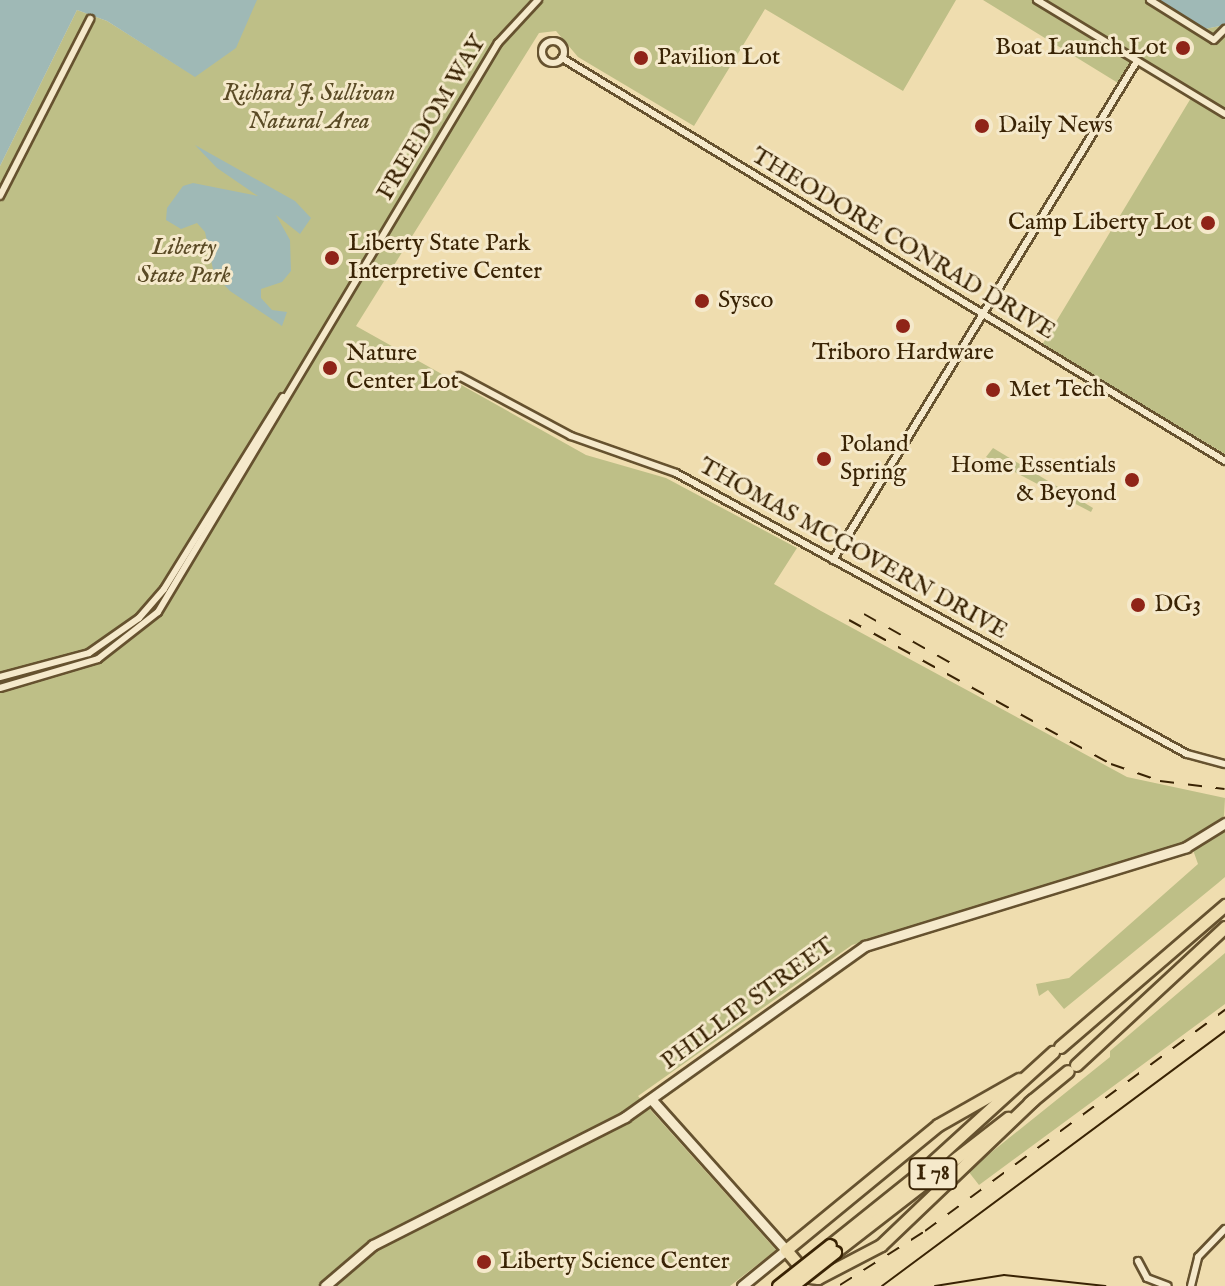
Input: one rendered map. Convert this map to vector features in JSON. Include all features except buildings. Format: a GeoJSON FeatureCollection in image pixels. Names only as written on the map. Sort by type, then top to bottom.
{"type":"FeatureCollection","features":[{"type":"Feature","properties":{"kind":"highway","name":"I 78"},"geometry":{"type":"LineString","coordinates":[[792,1286],[931,1164],[1019,1079],[1225,905]]}},
{"type":"Feature","properties":{"kind":"highway","name":"I 78"},"geometry":{"type":"LineString","coordinates":[[778,1286],[1034,1099],[1225,927]]}},
{"type":"Feature","properties":{"kind":"highway"},"geometry":{"type":"LineString","coordinates":[[1019,1079],[938,1125],[786,1250],[815,1279],[881,1245],[1034,1099]]}},
{"type":"Feature","properties":{"kind":"street","name":"FREEDOM WAY"},"geometry":{"type":"LineString","coordinates":[[0,688],[108,654],[158,612],[503,35],[538,0]]}},
{"type":"Feature","properties":{"kind":"street"},"geometry":{"type":"LineString","coordinates":[[1037,0],[1225,114]]}},
{"type":"Feature","properties":{"kind":"street"},"geometry":{"type":"LineString","coordinates":[[1150,0],[1214,40],[1225,29]]}},
{"type":"Feature","properties":{"kind":"street"},"geometry":{"type":"LineString","coordinates":[[0,196],[90,19]]}},
{"type":"Feature","properties":{"kind":"street","name":"THEODORE CONRAD DRIVE"},"geometry":{"type":"LineString","coordinates":[[562,58],[1225,461]]}},
{"type":"Feature","properties":{"kind":"street"},"geometry":{"type":"LineString","coordinates":[[833,560],[1137,61]]}},
{"type":"Feature","properties":{"kind":"street","name":"THOMAS MCGOVERN DRIVE"},"geometry":{"type":"LineString","coordinates":[[459,376],[571,436],[676,473],[1187,754],[1225,764]]}},
{"type":"Feature","properties":{"kind":"street","name":"FREEDOM WAY"},"geometry":{"type":"LineString","coordinates":[[0,677],[97,649],[146,612],[292,385]]}},
{"type":"Feature","properties":{"kind":"street"},"geometry":{"type":"LineString","coordinates":[[30,670],[32,680]]}},
{"type":"Feature","properties":{"kind":"street","name":"PHILLIP STREET"},"geometry":{"type":"LineString","coordinates":[[325,1286],[373,1245],[594,1135],[651,1099],[865,946],[1186,847],[1225,823]]}},
{"type":"Feature","properties":{"kind":"street"},"geometry":{"type":"LineString","coordinates":[[651,1099],[786,1250],[742,1286]]}},
{"type":"Feature","properties":{"kind":"street"},"geometry":{"type":"LineString","coordinates":[[1191,1286],[1198,1257],[1225,1229]]}},
{"type":"Feature","properties":{"kind":"street"},"geometry":{"type":"LineString","coordinates":[[1138,1261],[1147,1278],[1168,1286]]}},
{"type":"Feature","properties":{"kind":"green space"},"geometry":{"type":"Polygon","coordinates":[[[243,0],[956,0],[903,91],[765,9],[694,126],[578,57],[556,31],[539,33],[356,326],[586,455],[666,478],[797,548],[774,584],[821,611],[1127,777],[1225,798],[1224,816],[1198,838],[852,945],[638,1096],[776,1250],[730,1286],[0,1286],[0,166],[77,10],[107,21],[185,70],[243,0]]]}},
{"type":"Feature","properties":{"kind":"green space"},"geometry":{"type":"Polygon","coordinates":[[[983,0],[1157,0],[1205,29],[1225,25],[1225,454],[1042,345],[1194,93],[1137,58],[1118,83],[983,0]]]}},
{"type":"Feature","properties":{"kind":"green space"},"geometry":{"type":"Polygon","coordinates":[[[993,448],[1093,508],[1091,512],[986,457],[993,448]]]}},
{"type":"Feature","properties":{"kind":"green space"},"geometry":{"type":"Polygon","coordinates":[[[1225,831],[1225,877],[1064,1009],[1048,990],[1039,996],[1036,984],[1069,978],[1198,864],[1193,850],[1225,831]]]}},
{"type":"Feature","properties":{"kind":"green space"},"geometry":{"type":"Polygon","coordinates":[[[1225,953],[1225,1004],[979,1185],[968,1171],[1110,1057],[1110,1051],[1225,953]]]}},
{"type":"Feature","properties":{"kind":"water"},"geometry":{"type":"Polygon","coordinates":[[[0,0],[257,0],[236,48],[195,77],[107,21],[77,10],[0,166],[0,0]]]}},
{"type":"Feature","properties":{"kind":"water"},"geometry":{"type":"Polygon","coordinates":[[[1157,0],[1225,0],[1225,25],[1205,29],[1157,0]]]}},
{"type":"Feature","properties":{"kind":"water"},"geometry":{"type":"Polygon","coordinates":[[[195,145],[295,201],[311,218],[300,234],[276,215],[290,240],[291,271],[282,282],[261,289],[261,298],[272,310],[287,312],[282,326],[230,291],[214,274],[205,232],[197,223],[181,229],[166,220],[167,208],[183,186],[193,183],[258,196],[217,168],[195,145]]]}},
{"type":"Feature","properties":{"kind":"tram line"},"geometry":{"type":"LineString","coordinates":[[882,1286],[1225,1031]]}},
{"type":"Feature","properties":{"kind":"tram line"},"geometry":{"type":"LineString","coordinates":[[935,1286],[1004,1275],[1105,1286]]}},
{"type":"Feature","properties":{"kind":"railway"},"geometry":{"type":"LineString","coordinates":[[864,614],[956,666]]}},
{"type":"Feature","properties":{"kind":"railway"},"geometry":{"type":"LineString","coordinates":[[849,620],[1111,764],[1160,781],[1225,789]]}},
{"type":"Feature","properties":{"kind":"railway"},"geometry":{"type":"LineString","coordinates":[[840,1285],[925,1231],[1225,1010]]}},
{"type":"Feature","properties":{"kind":"place","name":"Boat Launch Lot"},"geometry":{"type":"Point","coordinates":[1183,48]}},
{"type":"Feature","properties":{"kind":"place","name":"Pavilion Lot"},"geometry":{"type":"Point","coordinates":[641,58]}},
{"type":"Feature","properties":{"kind":"place","name":"Daily News"},"geometry":{"type":"Point","coordinates":[982,126]}},
{"type":"Feature","properties":{"kind":"place","name":"Camp Liberty Lot"},"geometry":{"type":"Point","coordinates":[1208,223]}},
{"type":"Feature","properties":{"kind":"place","name":"Liberty State Park Interpretive Center"},"geometry":{"type":"Point","coordinates":[332,258]}},
{"type":"Feature","properties":{"kind":"place","name":"Sysco"},"geometry":{"type":"Point","coordinates":[702,301]}},
{"type":"Feature","properties":{"kind":"place","name":"Triboro Hardware"},"geometry":{"type":"Point","coordinates":[903,326]}},
{"type":"Feature","properties":{"kind":"place","name":"Nature Center Lot"},"geometry":{"type":"Point","coordinates":[330,368]}},
{"type":"Feature","properties":{"kind":"place","name":"Met Tech"},"geometry":{"type":"Point","coordinates":[993,390]}},
{"type":"Feature","properties":{"kind":"place","name":"Poland Spring"},"geometry":{"type":"Point","coordinates":[824,459]}},
{"type":"Feature","properties":{"kind":"place","name":"Home Essentials & Beyond"},"geometry":{"type":"Point","coordinates":[1132,480]}},
{"type":"Feature","properties":{"kind":"place","name":"DG3"},"geometry":{"type":"Point","coordinates":[1138,605]}},
{"type":"Feature","properties":{"kind":"place","name":"Liberty Science Center"},"geometry":{"type":"Point","coordinates":[484,1262]}},
{"type":"Feature","properties":{"kind":"park label","name":"Richard J. Sullivan Natural Area"},"geometry":{"type":"Point","coordinates":[309,108]}},
{"type":"Feature","properties":{"kind":"park label","name":"Liberty State Park"},"geometry":{"type":"Point","coordinates":[184,262]}}]}
